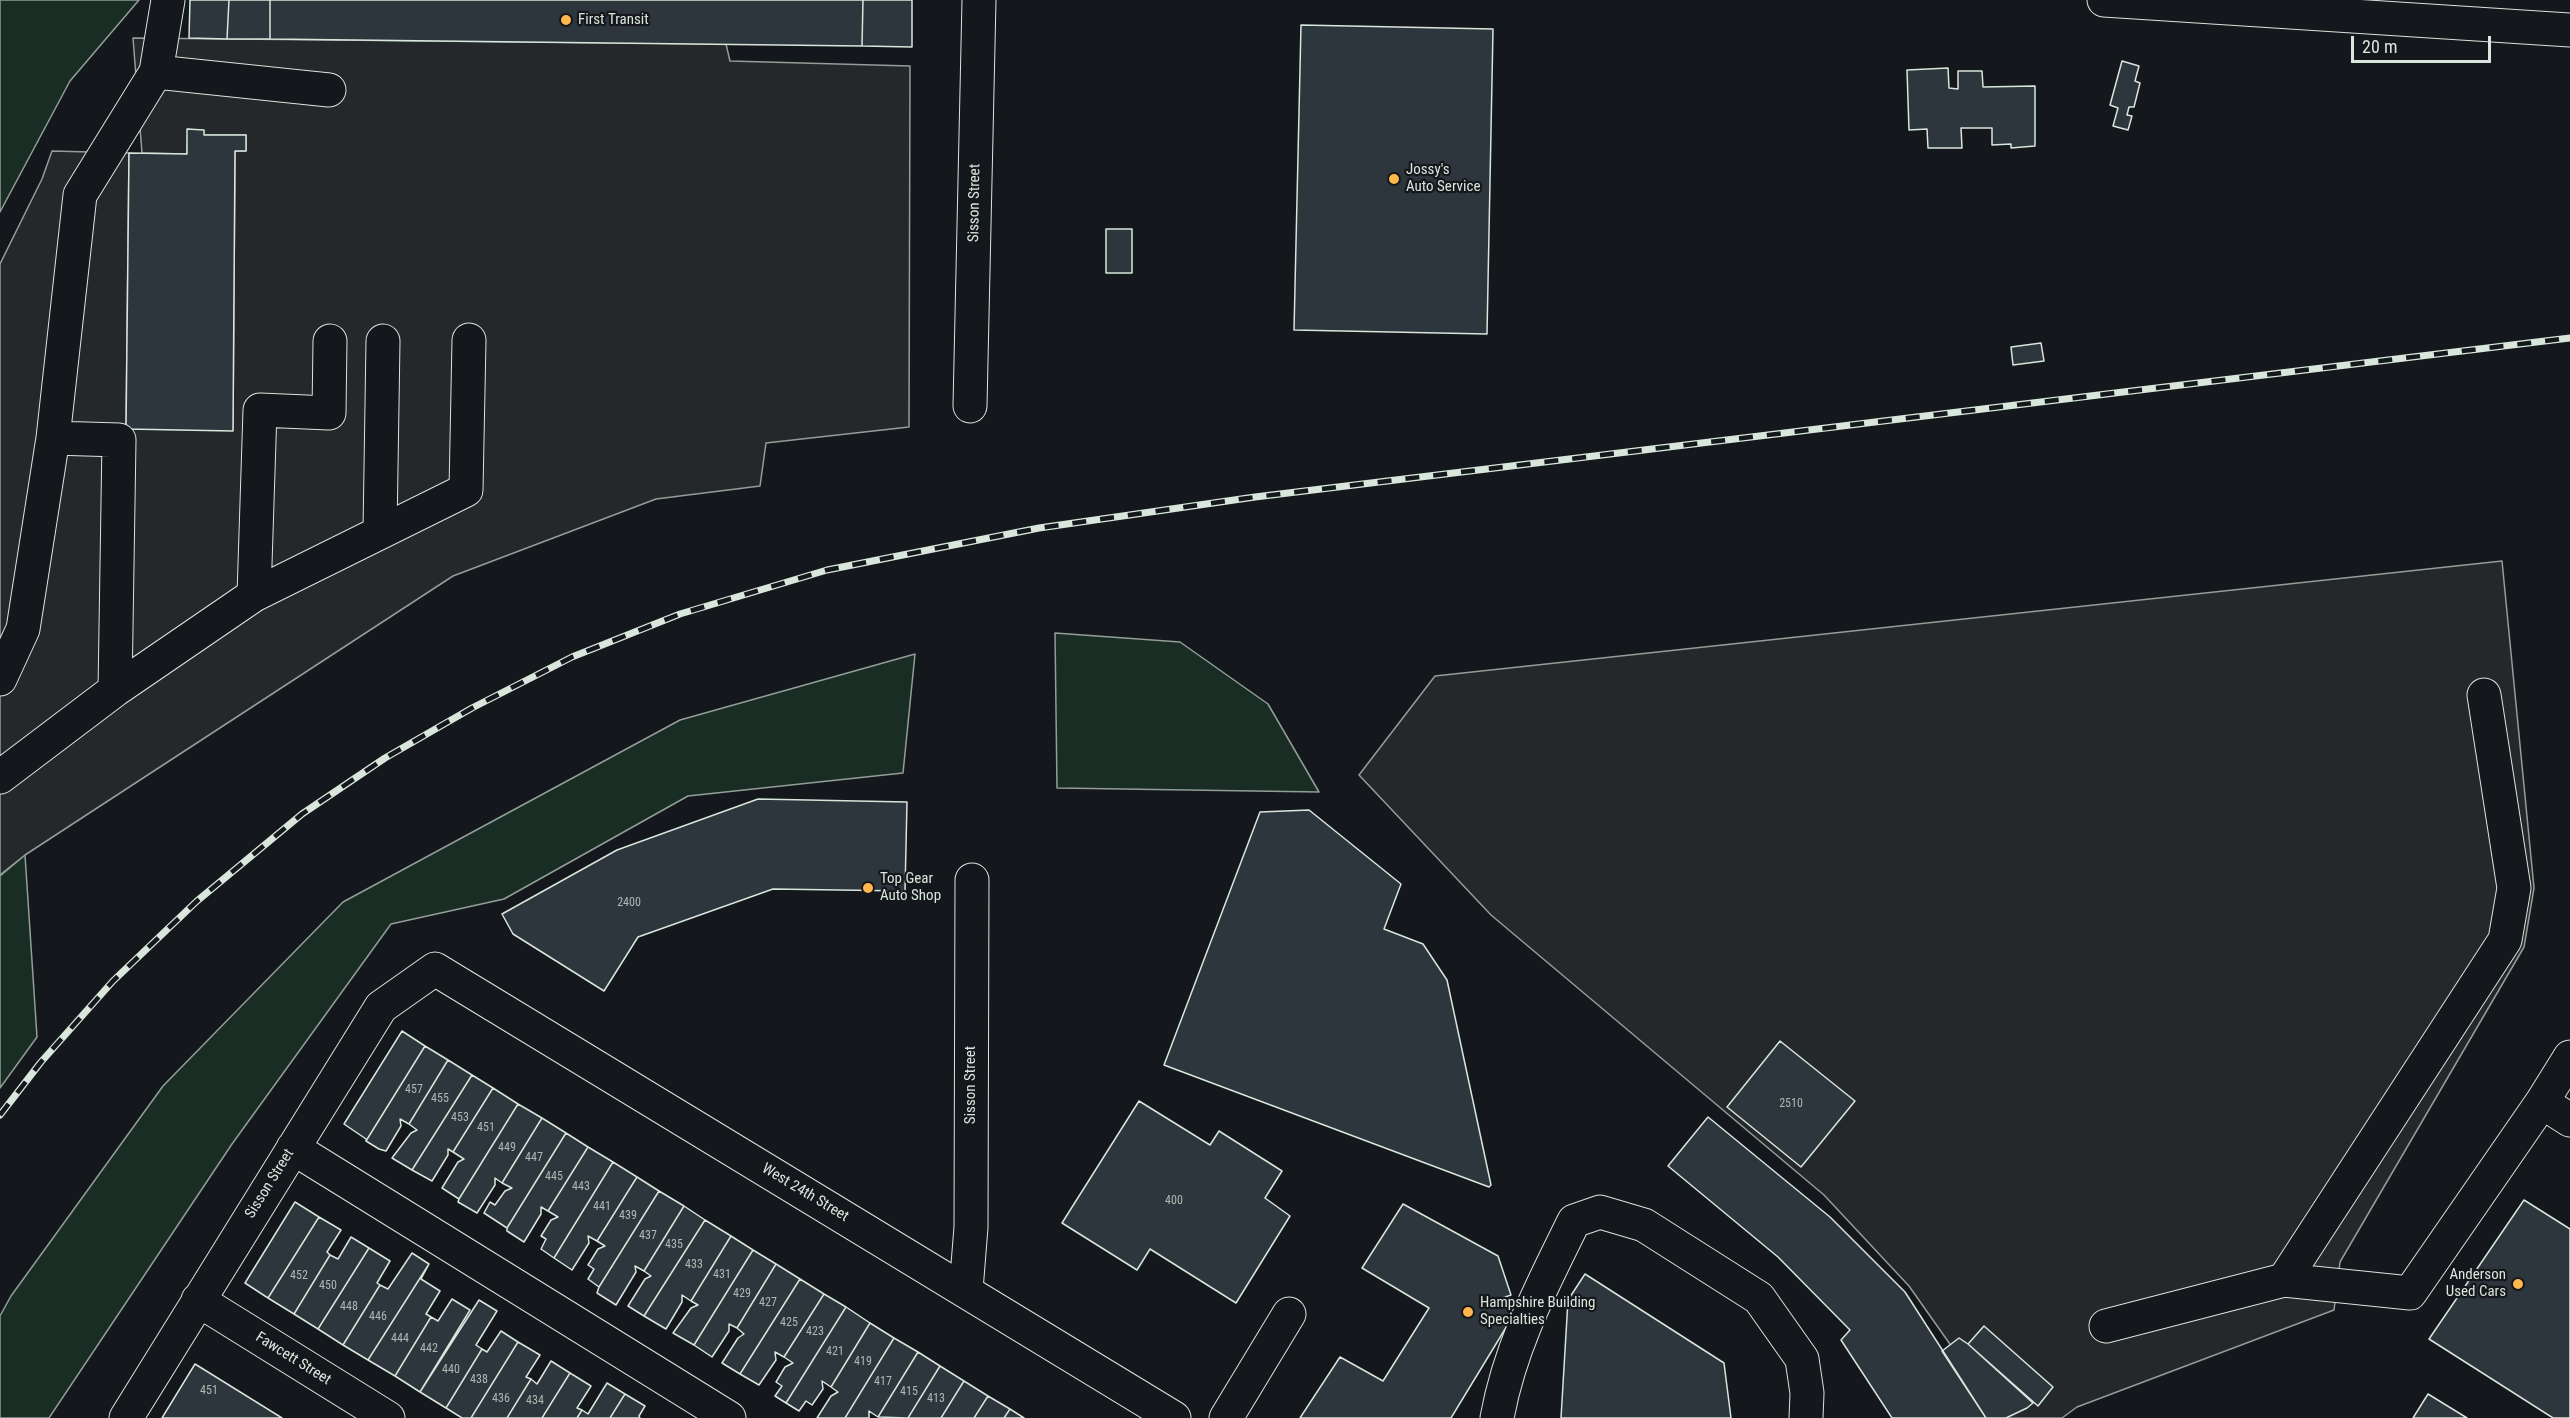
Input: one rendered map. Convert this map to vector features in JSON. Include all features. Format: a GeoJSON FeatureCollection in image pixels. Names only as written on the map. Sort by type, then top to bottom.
{"type":"FeatureCollection","features":[{"type":"Feature","properties":{"kind":"street"},"geometry":{"type":"LineString","coordinates":[[0,679],[23,629],[53,438],[80,195],[156,72],[168,0]]}},
{"type":"Feature","properties":{"kind":"street","name":"Sisson Street"},"geometry":{"type":"LineString","coordinates":[[970,406],[979,0]]}},
{"type":"Feature","properties":{"kind":"street"},"geometry":{"type":"LineString","coordinates":[[2104,0],[2494,12],[2570,30]]}},
{"type":"Feature","properties":{"kind":"street"},"geometry":{"type":"LineString","coordinates":[[156,72],[328,90]]}},
{"type":"Feature","properties":{"kind":"street"},"geometry":{"type":"LineString","coordinates":[[0,777],[115,690],[254,595],[466,490],[469,340]]}},
{"type":"Feature","properties":{"kind":"street"},"geometry":{"type":"LineString","coordinates":[[254,595],[260,410],[329,412],[330,341]]}},
{"type":"Feature","properties":{"kind":"street"},"geometry":{"type":"LineString","coordinates":[[380,531],[383,341]]}},
{"type":"Feature","properties":{"kind":"street"},"geometry":{"type":"LineString","coordinates":[[53,438],[119,440],[115,690]]}},
{"type":"Feature","properties":{"kind":"street"},"geometry":{"type":"LineString","coordinates":[[2284,1280],[2505,940],[2514,888],[2484,695]]}},
{"type":"Feature","properties":{"kind":"street","name":"Sisson Street"},"geometry":{"type":"LineString","coordinates":[[966,1290],[970,1227],[972,880]]}},
{"type":"Feature","properties":{"kind":"street","name":"Sisson Street"},"geometry":{"type":"LineString","coordinates":[[126,1418],[381,1007],[435,969]]}},
{"type":"Feature","properties":{"kind":"street","name":"West 24th Street"},"geometry":{"type":"LineString","coordinates":[[435,969],[1174,1418]]}},
{"type":"Feature","properties":{"kind":"street"},"geometry":{"type":"LineString","coordinates":[[2106,1326],[2284,1280],[2410,1293],[2542,1102],[2570,1057]]}},
{"type":"Feature","properties":{"kind":"street"},"geometry":{"type":"LineString","coordinates":[[2542,1102],[2570,1120]]}},
{"type":"Feature","properties":{"kind":"street"},"geometry":{"type":"LineString","coordinates":[[293,1148],[729,1418]]}},
{"type":"Feature","properties":{"kind":"street"},"geometry":{"type":"LineString","coordinates":[[1497,1418],[1503,1381],[1534,1301],[1574,1221],[1600,1212],[1644,1225],[1759,1298],[1803,1359],[1807,1393],[1806,1418]]}},
{"type":"Feature","properties":{"kind":"street","name":"Fawcett Street"},"geometry":{"type":"LineString","coordinates":[[198,1300],[388,1418]]}},
{"type":"Feature","properties":{"kind":"street"},"geometry":{"type":"LineString","coordinates":[[1226,1418],[1289,1314]]}},
{"type":"Feature","properties":{"kind":"green space"},"geometry":{"type":"Polygon","coordinates":[[[0,0],[139,0],[70,81],[0,212],[0,0]]]}},
{"type":"Feature","properties":{"kind":"green space"},"geometry":{"type":"Polygon","coordinates":[[[1055,633],[1180,642],[1268,704],[1319,792],[1057,788],[1055,633]]]}},
{"type":"Feature","properties":{"kind":"green space"},"geometry":{"type":"Polygon","coordinates":[[[915,654],[903,773],[688,796],[504,899],[391,924],[232,1144],[49,1418],[0,1418],[0,1316],[11,1296],[163,1086],[343,902],[680,720],[915,654]]]}},
{"type":"Feature","properties":{"kind":"green space"},"geometry":{"type":"Polygon","coordinates":[[[25,855],[37,1037],[0,1088],[0,876],[25,855]]]}},
{"type":"Feature","properties":{"kind":"shaded area"},"geometry":{"type":"Polygon","coordinates":[[[133,38],[726,44],[730,61],[910,66],[909,427],[766,443],[760,486],[656,499],[453,576],[25,855],[0,875],[0,264],[42,179],[52,151],[129,153],[126,429],[233,430],[235,151],[246,151],[246,135],[204,135],[188,129],[187,154],[142,153],[133,38]]]}},
{"type":"Feature","properties":{"kind":"shaded area"},"geometry":{"type":"Polygon","coordinates":[[[2502,561],[2534,888],[2524,947],[2340,1262],[2334,1310],[2077,1407],[2062,1418],[2002,1418],[1909,1286],[1824,1195],[1491,915],[1359,775],[1435,676],[2502,561]]]}},
{"type":"Feature","properties":{"kind":"building"},"geometry":{"type":"Polygon","coordinates":[[[190,0],[229,0],[227,39],[189,38],[190,0]]]}},
{"type":"Feature","properties":{"kind":"building"},"geometry":{"type":"Polygon","coordinates":[[[229,0],[270,0],[270,39],[227,39],[229,0]]]}},
{"type":"Feature","properties":{"kind":"building","name":"First Transit"},"geometry":{"type":"Polygon","coordinates":[[[270,0],[863,0],[862,46],[270,39],[270,0]]]}},
{"type":"Feature","properties":{"kind":"building"},"geometry":{"type":"Polygon","coordinates":[[[863,0],[912,0],[912,47],[862,46],[863,0]]]}},
{"type":"Feature","properties":{"kind":"building","name":"Jossy's Auto Service"},"geometry":{"type":"Polygon","coordinates":[[[1301,25],[1493,29],[1487,334],[1294,330],[1301,25]]]}},
{"type":"Feature","properties":{"kind":"building"},"geometry":{"type":"Polygon","coordinates":[[[2122,61],[2139,66],[2135,81],[2140,83],[2134,107],[2129,107],[2127,115],[2132,116],[2128,130],[2113,126],[2118,108],[2110,105],[2122,61]]]}},
{"type":"Feature","properties":{"kind":"building"},"geometry":{"type":"Polygon","coordinates":[[[1948,68],[1949,88],[1958,89],[1958,71],[1982,71],[1983,87],[2035,86],[2035,146],[2011,148],[2011,144],[1992,145],[1992,128],[1961,128],[1962,148],[1928,148],[1927,129],[1909,130],[1907,70],[1948,68]]]}},
{"type":"Feature","properties":{"kind":"building"},"geometry":{"type":"Polygon","coordinates":[[[187,129],[204,130],[204,135],[246,135],[246,151],[235,151],[233,431],[126,429],[129,153],[187,154],[187,129]]]}},
{"type":"Feature","properties":{"kind":"building"},"geometry":{"type":"Polygon","coordinates":[[[1106,229],[1132,229],[1132,273],[1106,273],[1106,229]]]}},
{"type":"Feature","properties":{"kind":"building"},"geometry":{"type":"Polygon","coordinates":[[[2041,343],[2044,361],[2013,365],[2011,347],[2041,343]]]}},
{"type":"Feature","properties":{"kind":"building"},"geometry":{"type":"Polygon","coordinates":[[[758,799],[907,802],[905,891],[773,889],[638,937],[604,991],[513,934],[502,914],[617,850],[758,799]]]}},
{"type":"Feature","properties":{"kind":"building"},"geometry":{"type":"Polygon","coordinates":[[[1309,810],[1401,884],[1384,929],[1423,944],[1447,980],[1491,1185],[1489,1187],[1164,1065],[1260,812],[1309,810]]]}},
{"type":"Feature","properties":{"kind":"building"},"geometry":{"type":"Polygon","coordinates":[[[402,1031],[425,1046],[366,1141],[344,1124],[402,1031]]]}},
{"type":"Feature","properties":{"kind":"building"},"geometry":{"type":"Polygon","coordinates":[[[1780,1041],[1855,1101],[1801,1167],[1727,1107],[1780,1041]]]}},
{"type":"Feature","properties":{"kind":"building"},"geometry":{"type":"Polygon","coordinates":[[[425,1046],[448,1060],[409,1124],[400,1119],[401,1126],[386,1151],[379,1149],[366,1141],[425,1046]]]}},
{"type":"Feature","properties":{"kind":"building"},"geometry":{"type":"Polygon","coordinates":[[[448,1060],[472,1075],[412,1170],[392,1158],[411,1133],[417,1130],[409,1124],[448,1060]]]}},
{"type":"Feature","properties":{"kind":"building"},"geometry":{"type":"Polygon","coordinates":[[[472,1075],[493,1088],[453,1152],[448,1149],[448,1155],[432,1181],[412,1170],[472,1075]]]}},
{"type":"Feature","properties":{"kind":"building"},"geometry":{"type":"Polygon","coordinates":[[[493,1088],[518,1104],[459,1199],[442,1188],[458,1162],[464,1159],[453,1152],[493,1088]]]}},
{"type":"Feature","properties":{"kind":"building"},"geometry":{"type":"Polygon","coordinates":[[[1139,1101],[1210,1145],[1219,1131],[1282,1171],[1265,1198],[1290,1216],[1236,1303],[1150,1249],[1137,1270],[1062,1223],[1139,1101]]]}},
{"type":"Feature","properties":{"kind":"building"},"geometry":{"type":"Polygon","coordinates":[[[518,1104],[542,1118],[502,1183],[495,1178],[495,1185],[477,1213],[458,1202],[459,1199],[518,1104]]]}},
{"type":"Feature","properties":{"kind":"building"},"geometry":{"type":"Polygon","coordinates":[[[1708,1117],[1830,1217],[1905,1292],[1986,1418],[1892,1418],[1841,1340],[1850,1330],[1778,1257],[1668,1166],[1708,1117]]]}},
{"type":"Feature","properties":{"kind":"building"},"geometry":{"type":"Polygon","coordinates":[[[542,1118],[566,1133],[507,1228],[484,1213],[490,1202],[495,1205],[505,1191],[512,1188],[502,1183],[542,1118]]]}},
{"type":"Feature","properties":{"kind":"building"},"geometry":{"type":"Polygon","coordinates":[[[566,1133],[588,1147],[548,1211],[541,1207],[541,1214],[524,1242],[507,1231],[507,1228],[566,1133]]]}},
{"type":"Feature","properties":{"kind":"building"},"geometry":{"type":"Polygon","coordinates":[[[588,1147],[613,1162],[554,1258],[541,1249],[546,1239],[541,1236],[551,1220],[558,1217],[548,1211],[588,1147]]]}},
{"type":"Feature","properties":{"kind":"building"},"geometry":{"type":"Polygon","coordinates":[[[613,1162],[637,1177],[597,1241],[588,1236],[589,1243],[572,1270],[554,1258],[613,1162]]]}},
{"type":"Feature","properties":{"kind":"building"},"geometry":{"type":"Polygon","coordinates":[[[637,1177],[659,1191],[599,1287],[588,1279],[594,1269],[588,1265],[598,1249],[605,1246],[597,1241],[637,1177]]]}},
{"type":"Feature","properties":{"kind":"building"},"geometry":{"type":"Polygon","coordinates":[[[659,1191],[684,1206],[644,1271],[635,1266],[636,1272],[616,1305],[597,1293],[599,1287],[659,1191]]]}},
{"type":"Feature","properties":{"kind":"building","name":"Anderson Used Cars"},"geometry":{"type":"Polygon","coordinates":[[[2524,1200],[2570,1229],[2570,1418],[2553,1418],[2429,1339],[2524,1200]]]}},
{"type":"Feature","properties":{"kind":"building"},"geometry":{"type":"Polygon","coordinates":[[[295,1202],[319,1217],[268,1298],[245,1283],[295,1202]]]}},
{"type":"Feature","properties":{"kind":"building","name":"Hampshire Building Specialties"},"geometry":{"type":"Polygon","coordinates":[[[1403,1204],[1498,1256],[1511,1295],[1500,1299],[1513,1316],[1451,1418],[1300,1418],[1340,1357],[1383,1381],[1429,1308],[1362,1268],[1403,1204]]]}},
{"type":"Feature","properties":{"kind":"building"},"geometry":{"type":"Polygon","coordinates":[[[684,1206],[705,1220],[644,1316],[628,1306],[645,1279],[651,1276],[644,1271],[684,1206]]]}},
{"type":"Feature","properties":{"kind":"building"},"geometry":{"type":"Polygon","coordinates":[[[319,1217],[341,1230],[327,1252],[330,1255],[294,1314],[268,1298],[319,1217]]]}},
{"type":"Feature","properties":{"kind":"building"},"geometry":{"type":"Polygon","coordinates":[[[705,1220],[731,1236],[691,1301],[682,1295],[682,1302],[666,1329],[644,1316],[705,1220]]]}},
{"type":"Feature","properties":{"kind":"building"},"geometry":{"type":"Polygon","coordinates":[[[731,1236],[753,1250],[694,1345],[673,1333],[691,1308],[698,1305],[691,1301],[731,1236]]]}},
{"type":"Feature","properties":{"kind":"building"},"geometry":{"type":"Polygon","coordinates":[[[351,1237],[369,1248],[318,1329],[294,1314],[330,1255],[338,1259],[351,1237]]]}},
{"type":"Feature","properties":{"kind":"building"},"geometry":{"type":"Polygon","coordinates":[[[369,1248],[390,1261],[377,1283],[380,1285],[343,1345],[318,1329],[369,1248]]]}},
{"type":"Feature","properties":{"kind":"building"},"geometry":{"type":"Polygon","coordinates":[[[753,1250],[776,1264],[737,1328],[729,1324],[729,1331],[712,1357],[694,1345],[753,1250]]]}},
{"type":"Feature","properties":{"kind":"building"},"geometry":{"type":"Polygon","coordinates":[[[412,1253],[429,1264],[368,1360],[343,1345],[380,1285],[388,1289],[412,1253]]]}},
{"type":"Feature","properties":{"kind":"building"},"geometry":{"type":"Polygon","coordinates":[[[429,1264],[421,1279],[440,1291],[426,1314],[431,1317],[395,1376],[368,1360],[429,1264]]]}},
{"type":"Feature","properties":{"kind":"building"},"geometry":{"type":"Polygon","coordinates":[[[776,1264],[800,1279],[740,1374],[722,1363],[738,1338],[744,1334],[737,1328],[776,1264]]]}},
{"type":"Feature","properties":{"kind":"building"},"geometry":{"type":"Polygon","coordinates":[[[1585,1274],[1724,1363],[1731,1418],[1561,1418],[1568,1300],[1585,1274]]]}},
{"type":"Feature","properties":{"kind":"building"},"geometry":{"type":"Polygon","coordinates":[[[800,1279],[824,1294],[784,1357],[775,1352],[776,1360],[759,1385],[740,1374],[800,1279]]]}},
{"type":"Feature","properties":{"kind":"building"},"geometry":{"type":"Polygon","coordinates":[[[824,1294],[846,1307],[786,1403],[775,1396],[782,1386],[776,1382],[785,1367],[793,1363],[784,1357],[824,1294]]]}},
{"type":"Feature","properties":{"kind":"building"},"geometry":{"type":"Polygon","coordinates":[[[452,1299],[470,1310],[420,1392],[395,1376],[431,1317],[438,1321],[452,1299]]]}},
{"type":"Feature","properties":{"kind":"building"},"geometry":{"type":"Polygon","coordinates":[[[479,1300],[497,1311],[476,1345],[482,1349],[446,1408],[420,1392],[479,1300]]]}},
{"type":"Feature","properties":{"kind":"building"},"geometry":{"type":"Polygon","coordinates":[[[846,1307],[870,1323],[831,1387],[822,1381],[823,1389],[812,1405],[806,1401],[799,1411],[786,1403],[846,1307]]]}},
{"type":"Feature","properties":{"kind":"building"},"geometry":{"type":"Polygon","coordinates":[[[870,1323],[894,1338],[845,1418],[817,1418],[831,1396],[838,1392],[831,1387],[870,1323]]]}},
{"type":"Feature","properties":{"kind":"building"},"geometry":{"type":"Polygon","coordinates":[[[1984,1326],[2053,1387],[2038,1406],[1968,1344],[1984,1326]]]}},
{"type":"Feature","properties":{"kind":"building"},"geometry":{"type":"Polygon","coordinates":[[[501,1331],[518,1342],[471,1418],[462,1418],[446,1408],[482,1349],[487,1352],[501,1331]]]}},
{"type":"Feature","properties":{"kind":"building"},"geometry":{"type":"Polygon","coordinates":[[[894,1338],[918,1352],[878,1417],[869,1411],[869,1418],[845,1418],[894,1338]]]}},
{"type":"Feature","properties":{"kind":"building"},"geometry":{"type":"Polygon","coordinates":[[[1959,1338],[2033,1403],[2006,1418],[1986,1418],[1942,1351],[1959,1338]]]}},
{"type":"Feature","properties":{"kind":"building"},"geometry":{"type":"Polygon","coordinates":[[[518,1342],[540,1355],[526,1377],[531,1379],[507,1418],[471,1418],[518,1342]]]}},
{"type":"Feature","properties":{"kind":"building"},"geometry":{"type":"Polygon","coordinates":[[[918,1352],[940,1366],[908,1418],[878,1417],[918,1352]]]}},
{"type":"Feature","properties":{"kind":"building"},"geometry":{"type":"Polygon","coordinates":[[[551,1361],[570,1373],[542,1418],[507,1418],[531,1379],[537,1384],[551,1361]]]}},
{"type":"Feature","properties":{"kind":"building"},"geometry":{"type":"Polygon","coordinates":[[[195,1364],[282,1418],[162,1418],[195,1364]]]}},
{"type":"Feature","properties":{"kind":"building"},"geometry":{"type":"Polygon","coordinates":[[[940,1366],[964,1381],[941,1418],[908,1418],[940,1366]]]}},
{"type":"Feature","properties":{"kind":"building"},"geometry":{"type":"Polygon","coordinates":[[[570,1373],[591,1386],[577,1408],[582,1410],[577,1418],[542,1418],[570,1373]]]}},
{"type":"Feature","properties":{"kind":"building"},"geometry":{"type":"Polygon","coordinates":[[[964,1381],[988,1396],[974,1418],[941,1418],[964,1381]]]}},
{"type":"Feature","properties":{"kind":"building"},"geometry":{"type":"Polygon","coordinates":[[[607,1383],[625,1394],[610,1418],[577,1418],[582,1410],[588,1414],[607,1383]]]}},
{"type":"Feature","properties":{"kind":"building"},"geometry":{"type":"Polygon","coordinates":[[[625,1394],[645,1406],[640,1418],[610,1418],[625,1394]]]}},
{"type":"Feature","properties":{"kind":"building"},"geometry":{"type":"Polygon","coordinates":[[[2428,1394],[2467,1418],[2413,1418],[2428,1394]]]}},
{"type":"Feature","properties":{"kind":"building"},"geometry":{"type":"Polygon","coordinates":[[[988,1396],[1010,1409],[1004,1418],[974,1418],[988,1396]]]}},
{"type":"Feature","properties":{"kind":"building"},"geometry":{"type":"Polygon","coordinates":[[[1010,1409],[1024,1418],[1004,1418],[1010,1409]]]}},
{"type":"Feature","properties":{"kind":"railway"},"geometry":{"type":"LineString","coordinates":[[0,1115],[41,1062],[113,981],[197,901],[302,814],[385,758],[472,708],[572,657],[680,614],[827,570],[1039,528],[1255,497],[2570,338]]}},
{"type":"Feature","properties":{"kind":"place","name":"First Transit"},"geometry":{"type":"Point","coordinates":[566,20]}},
{"type":"Feature","properties":{"kind":"place","name":"Jossy's Auto Service"},"geometry":{"type":"Point","coordinates":[1394,179]}},
{"type":"Feature","properties":{"kind":"place","name":"Top Gear Auto Shop"},"geometry":{"type":"Point","coordinates":[868,888]}},
{"type":"Feature","properties":{"kind":"place","name":"Anderson Used Cars"},"geometry":{"type":"Point","coordinates":[2518,1284]}},
{"type":"Feature","properties":{"kind":"place","name":"Hampshire Building Specialties"},"geometry":{"type":"Point","coordinates":[1468,1312]}}]}
